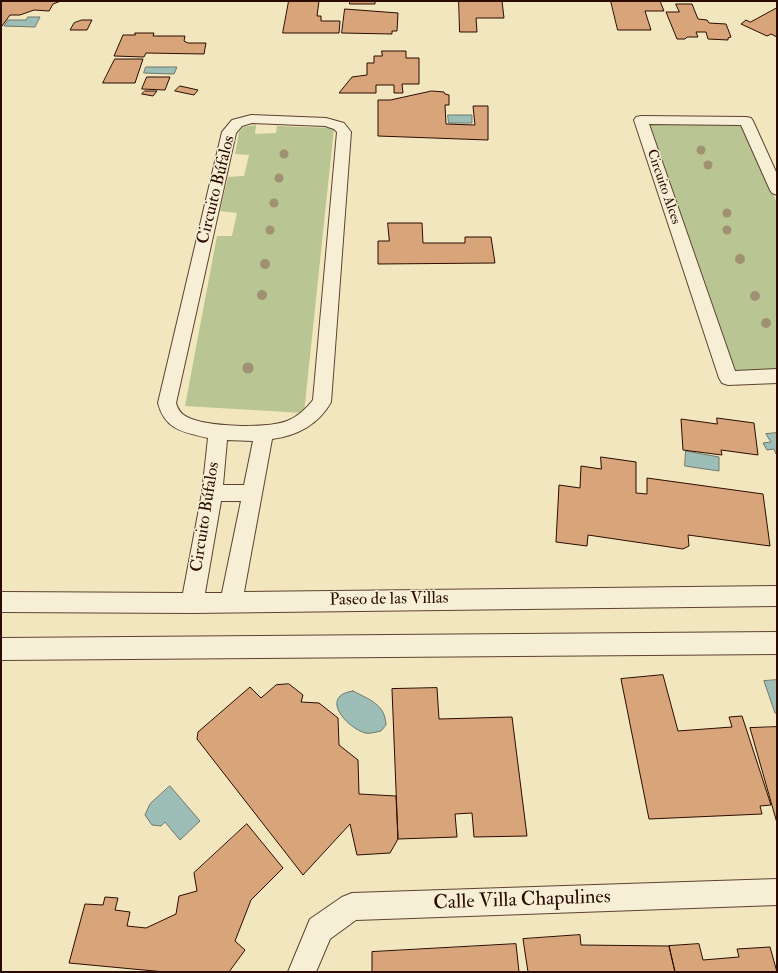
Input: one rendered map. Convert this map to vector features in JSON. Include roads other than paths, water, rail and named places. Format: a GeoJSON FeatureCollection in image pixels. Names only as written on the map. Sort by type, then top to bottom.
{"type":"FeatureCollection","features":[{"type":"Feature","properties":{"kind":"street","name":"Circuito Búfalos"},"geometry":{"type":"LineString","coordinates":[[251,119],[326,122],[339,126],[344,132],[322,402],[306,420],[288,429],[264,433],[218,431],[195,428],[182,423],[171,415],[167,403],[229,132],[237,123],[251,119]]}},
{"type":"Feature","properties":{"kind":"street","name":"Circuito Alces"},"geometry":{"type":"LineString","coordinates":[[777,190],[746,121],[641,120],[728,378],[777,376]]}},
{"type":"Feature","properties":{"kind":"street","name":"Circuito Búfalos"},"geometry":{"type":"LineString","coordinates":[[192,603],[212,493],[218,431]]}},
{"type":"Feature","properties":{"kind":"street"},"geometry":{"type":"LineString","coordinates":[[231,602],[264,433]]}},
{"type":"Feature","properties":{"kind":"street"},"geometry":{"type":"LineString","coordinates":[[212,493],[252,493]]}},
{"type":"Feature","properties":{"kind":"street","name":"Paseo de las Villas"},"geometry":{"type":"LineString","coordinates":[[1,602],[192,603],[777,596]]}},
{"type":"Feature","properties":{"kind":"street"},"geometry":{"type":"LineString","coordinates":[[1,649],[777,643]]}},
{"type":"Feature","properties":{"kind":"street","name":"Calle Villa Chapulines"},"geometry":{"type":"LineString","coordinates":[[302,972],[320,929],[352,907],[777,892]]}},
{"type":"Feature","properties":{"kind":"water"},"geometry":{"type":"Polygon","coordinates":[[[28,17],[40,17],[35,27],[4,26],[8,20],[26,20],[28,17]]]}},
{"type":"Feature","properties":{"kind":"water"},"geometry":{"type":"Polygon","coordinates":[[[146,67],[177,67],[174,74],[144,73],[146,67]]]}},
{"type":"Feature","properties":{"kind":"water"},"geometry":{"type":"Polygon","coordinates":[[[448,115],[472,115],[472,123],[449,123],[448,115]]]}},
{"type":"Feature","properties":{"kind":"water"},"geometry":{"type":"Polygon","coordinates":[[[777,433],[776,454],[774,449],[767,450],[763,443],[771,442],[766,434],[777,433]]]}},
{"type":"Feature","properties":{"kind":"water"},"geometry":{"type":"Polygon","coordinates":[[[686,451],[719,457],[719,471],[685,466],[686,451]]]}},
{"type":"Feature","properties":{"kind":"water"},"geometry":{"type":"Polygon","coordinates":[[[777,680],[777,713],[775,713],[764,681],[777,680]]]}},
{"type":"Feature","properties":{"kind":"water"},"geometry":{"type":"Polygon","coordinates":[[[353,691],[371,700],[380,707],[385,718],[386,725],[381,731],[365,733],[358,730],[350,725],[339,712],[337,705],[338,699],[343,694],[353,691]]]}},
{"type":"Feature","properties":{"kind":"water"},"geometry":{"type":"Polygon","coordinates":[[[170,786],[200,821],[180,840],[165,822],[161,826],[152,825],[145,815],[150,804],[170,786]]]}}]}
